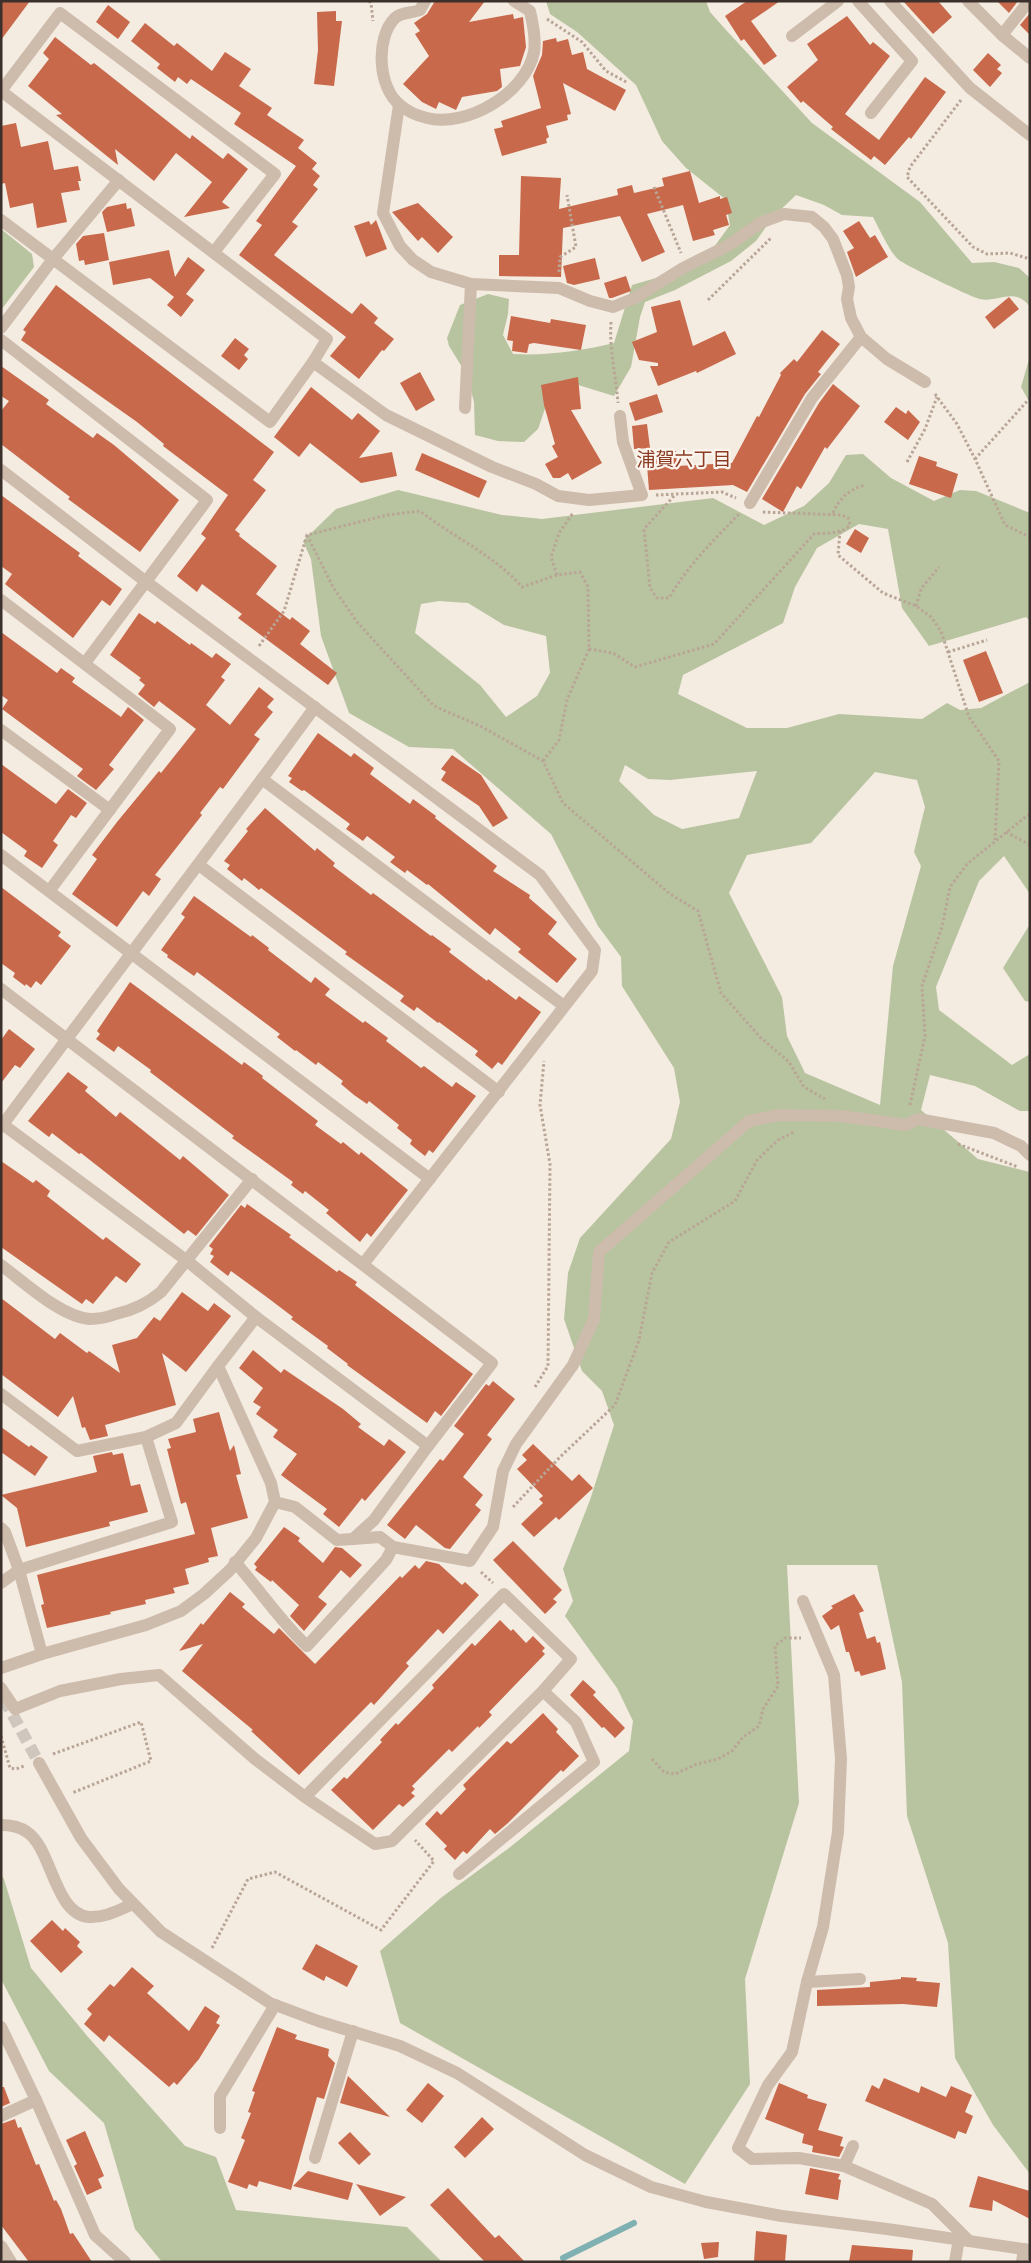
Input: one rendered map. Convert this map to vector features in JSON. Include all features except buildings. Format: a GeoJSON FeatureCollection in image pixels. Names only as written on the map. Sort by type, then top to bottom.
{"type":"FeatureCollection","features":[{"type":"Feature","properties":{"kind":"street"},"geometry":{"type":"LineString","coordinates":[[426,1],[420,10],[402,14],[394,20],[382,44],[381,65],[392,94],[399,104],[429,119],[466,116],[497,102],[512,90],[529,67],[534,53],[535,40],[531,6],[514,1]]}},
{"type":"Feature","properties":{"kind":"street"},"geometry":{"type":"LineString","coordinates":[[792,36],[838,1]]}},
{"type":"Feature","properties":{"kind":"street"},"geometry":{"type":"LineString","coordinates":[[858,1],[912,61],[871,113]]}},
{"type":"Feature","properties":{"kind":"street"},"geometry":{"type":"LineString","coordinates":[[890,1],[970,88],[1030,135]]}},
{"type":"Feature","properties":{"kind":"street"},"geometry":{"type":"LineString","coordinates":[[968,1],[1002,35],[1030,58]]}},
{"type":"Feature","properties":{"kind":"street"},"geometry":{"type":"LineString","coordinates":[[1002,35],[1029,1]]}},
{"type":"Feature","properties":{"kind":"street"},"geometry":{"type":"LineString","coordinates":[[1,220],[270,422],[314,362],[326,339],[1,91],[60,13],[275,174],[214,252]]}},
{"type":"Feature","properties":{"kind":"street"},"geometry":{"type":"LineString","coordinates":[[399,104],[384,213],[400,246],[413,260],[431,272],[471,284],[559,288],[590,301],[612,307],[635,298],[687,266],[728,245],[760,223],[784,214],[812,217],[824,227],[833,239],[847,275],[849,287],[846,299],[851,318],[861,337],[887,359],[925,382]]}},
{"type":"Feature","properties":{"kind":"street"},"geometry":{"type":"LineString","coordinates":[[1,328],[53,259],[119,180]]}},
{"type":"Feature","properties":{"kind":"street"},"geometry":{"type":"LineString","coordinates":[[465,408],[471,284]]}},
{"type":"Feature","properties":{"kind":"street"},"geometry":{"type":"LineString","coordinates":[[750,503],[812,398],[861,337]]}},
{"type":"Feature","properties":{"kind":"street"},"geometry":{"type":"LineString","coordinates":[[1,340],[207,500],[145,581],[86,663]]}},
{"type":"Feature","properties":{"kind":"street"},"geometry":{"type":"LineString","coordinates":[[314,362],[386,415],[492,467],[536,484],[558,496],[589,500],[642,495],[623,442],[620,416]]}},
{"type":"Feature","properties":{"kind":"street"},"geometry":{"type":"LineString","coordinates":[[1,470],[145,581],[540,875],[595,950],[592,971],[364,1263]]}},
{"type":"Feature","properties":{"kind":"street"},"geometry":{"type":"LineString","coordinates":[[1,600],[170,729],[50,890]]}},
{"type":"Feature","properties":{"kind":"street"},"geometry":{"type":"LineString","coordinates":[[315,707],[199,865],[131,952],[2,1125],[186,1260],[256,1317],[428,1446]]}},
{"type":"Feature","properties":{"kind":"street"},"geometry":{"type":"LineString","coordinates":[[1,730],[110,810]]}},
{"type":"Feature","properties":{"kind":"street"},"geometry":{"type":"LineString","coordinates":[[262,779],[564,1006]]}},
{"type":"Feature","properties":{"kind":"street"},"geometry":{"type":"LineString","coordinates":[[1,854],[430,1179]]}},
{"type":"Feature","properties":{"kind":"street"},"geometry":{"type":"LineString","coordinates":[[199,865],[499,1092]]}},
{"type":"Feature","properties":{"kind":"street"},"geometry":{"type":"LineString","coordinates":[[1,989],[492,1362],[374,1520],[353,1539]]}},
{"type":"Feature","properties":{"kind":"street"},"geometry":{"type":"LineString","coordinates":[[275,1502],[295,1507],[337,1540],[380,1537],[393,1547],[470,1561],[493,1527],[503,1471],[516,1444],[573,1364],[594,1319],[599,1252],[749,1121],[779,1115],[842,1116],[906,1125],[918,1119],[994,1133],[1021,1146],[1030,1154]]}},
{"type":"Feature","properties":{"kind":"street"},"geometry":{"type":"LineString","coordinates":[[1,1265],[53,1303],[78,1316],[90,1319],[102,1318],[132,1310],[148,1303],[161,1292],[252,1179]]}},
{"type":"Feature","properties":{"kind":"street"},"geometry":{"type":"LineString","coordinates":[[1,1394],[77,1451],[146,1436],[176,1423],[256,1317]]}},
{"type":"Feature","properties":{"kind":"street"},"geometry":{"type":"LineString","coordinates":[[1,1668],[42,1654],[146,1625],[182,1611],[204,1594],[256,1538],[275,1502],[271,1483],[218,1366]]}},
{"type":"Feature","properties":{"kind":"street"},"geometry":{"type":"LineString","coordinates":[[1,1583],[19,1570],[172,1522],[146,1436]]}},
{"type":"Feature","properties":{"kind":"street"},"geometry":{"type":"LineString","coordinates":[[1,1528],[5,1532],[19,1570],[42,1654]]}},
{"type":"Feature","properties":{"kind":"street"},"geometry":{"type":"LineString","coordinates":[[235,1562],[259,1589],[287,1628],[307,1646],[386,1560],[393,1547]]}},
{"type":"Feature","properties":{"kind":"street"},"geometry":{"type":"LineString","coordinates":[[1,1688],[15,1709],[60,1691],[121,1679],[159,1675],[255,1759],[304,1797],[375,1844],[392,1841],[405,1829],[543,1691],[570,1659],[504,1594],[304,1797]]}},
{"type":"Feature","properties":{"kind":"street"},"geometry":{"type":"LineString","coordinates":[[803,1601],[834,1675],[841,1759],[838,1823],[823,1927],[807,1982],[792,2052],[768,2085],[738,2148],[752,2159],[799,2158],[844,2166],[932,2204],[964,2240]]}},
{"type":"Feature","properties":{"kind":"street"},"geometry":{"type":"LineString","coordinates":[[459,1874],[594,1762],[576,1722],[543,1691]]}},
{"type":"Feature","properties":{"kind":"street"},"geometry":{"type":"LineString","coordinates":[[41,1761],[58,1799],[102,1869],[133,1904],[161,1932],[205,1962],[275,2005],[318,2021],[400,2046],[457,2073],[585,2155],[651,2187],[706,2202],[782,2216],[1027,2249],[1022,2262]]}},
{"type":"Feature","properties":{"kind":"street"},"geometry":{"type":"LineString","coordinates":[[1,1825],[19,1828],[28,1832],[37,1844],[67,1901],[79,1914],[88,1917],[105,1916],[133,1904]]}},
{"type":"Feature","properties":{"kind":"street"},"geometry":{"type":"LineString","coordinates":[[807,1982],[860,1979]]}},
{"type":"Feature","properties":{"kind":"street"},"geometry":{"type":"LineString","coordinates":[[220,2128],[220,2096],[275,2005]]}},
{"type":"Feature","properties":{"kind":"street"},"geometry":{"type":"LineString","coordinates":[[1,2027],[36,2100],[95,2235],[125,2262]]}},
{"type":"Feature","properties":{"kind":"street"},"geometry":{"type":"LineString","coordinates":[[315,2158],[353,2032]]}},
{"type":"Feature","properties":{"kind":"street"},"geometry":{"type":"LineString","coordinates":[[1,2116],[36,2100]]}},
{"type":"Feature","properties":{"kind":"street"},"geometry":{"type":"LineString","coordinates":[[844,2166],[853,2146]]}},
{"type":"Feature","properties":{"kind":"street"},"geometry":{"type":"LineString","coordinates":[[956,2262],[964,2240]]}},
{"type":"Feature","properties":{"kind":"street"},"geometry":{"type":"LineString","coordinates":[[1,2246],[11,2262]]}},
{"type":"Feature","properties":{"kind":"path"},"geometry":{"type":"LineString","coordinates":[[531,6],[582,42],[606,71],[628,83]]}},
{"type":"Feature","properties":{"kind":"path"},"geometry":{"type":"LineString","coordinates":[[970,88],[910,167],[908,177],[973,247],[988,254],[1010,253],[1030,258]]}},
{"type":"Feature","properties":{"kind":"path"},"geometry":{"type":"LineString","coordinates":[[654,187],[687,266]]}},
{"type":"Feature","properties":{"kind":"path"},"geometry":{"type":"LineString","coordinates":[[559,288],[560,257],[576,247],[567,195]]}},
{"type":"Feature","properties":{"kind":"path"},"geometry":{"type":"LineString","coordinates":[[708,300],[773,235]]}},
{"type":"Feature","properties":{"kind":"path"},"geometry":{"type":"LineString","coordinates":[[612,307],[610,341],[614,357],[620,416]]}},
{"type":"Feature","properties":{"kind":"path"},"geometry":{"type":"LineString","coordinates":[[925,382],[957,424],[1005,525],[1030,537]]}},
{"type":"Feature","properties":{"kind":"path"},"geometry":{"type":"LineString","coordinates":[[907,462],[925,429],[937,396]]}},
{"type":"Feature","properties":{"kind":"path"},"geometry":{"type":"LineString","coordinates":[[975,459],[1030,398]]}},
{"type":"Feature","properties":{"kind":"path"},"geometry":{"type":"LineString","coordinates":[[833,514],[837,504],[849,492],[865,485]]}},
{"type":"Feature","properties":{"kind":"path"},"geometry":{"type":"LineString","coordinates":[[588,648],[613,653],[635,667],[714,644],[814,534],[847,529],[850,521],[841,515],[833,514],[756,511],[750,503],[722,492],[674,496],[642,495]]}},
{"type":"Feature","properties":{"kind":"path"},"geometry":{"type":"LineString","coordinates":[[674,496],[644,529],[650,588],[657,598],[669,598],[681,577],[698,556],[750,503]]}},
{"type":"Feature","properties":{"kind":"path"},"geometry":{"type":"LineString","coordinates":[[557,575],[551,557],[559,533],[576,510],[578,498]]}},
{"type":"Feature","properties":{"kind":"path"},"geometry":{"type":"LineString","coordinates":[[307,535],[388,515],[420,511],[438,526],[480,552],[514,577],[522,587],[557,575],[580,572],[588,587],[588,648],[567,700],[559,740],[543,761]]}},
{"type":"Feature","properties":{"kind":"path"},"geometry":{"type":"LineString","coordinates":[[840,531],[838,555],[883,592],[916,606],[931,617],[941,630],[969,717],[999,761],[995,841]]}},
{"type":"Feature","properties":{"kind":"path"},"geometry":{"type":"LineString","coordinates":[[249,658],[284,611],[307,535]]}},
{"type":"Feature","properties":{"kind":"path"},"geometry":{"type":"LineString","coordinates":[[307,535],[334,587],[358,622],[434,706],[482,726],[543,761],[563,803],[670,894],[698,911],[721,993],[760,1037],[789,1062],[804,1087],[830,1102]]}},
{"type":"Feature","properties":{"kind":"path"},"geometry":{"type":"LineString","coordinates":[[916,606],[920,589],[938,568]]}},
{"type":"Feature","properties":{"kind":"path"},"geometry":{"type":"LineString","coordinates":[[948,652],[987,640]]}},
{"type":"Feature","properties":{"kind":"path"},"geometry":{"type":"LineString","coordinates":[[906,1125],[925,1036],[922,986],[942,927],[950,887],[967,864],[1028,815],[1030,816]]}},
{"type":"Feature","properties":{"kind":"path"},"geometry":{"type":"LineString","coordinates":[[1006,832],[1030,844]]}},
{"type":"Feature","properties":{"kind":"path"},"geometry":{"type":"LineString","coordinates":[[532,1391],[548,1366],[550,1164],[540,1105],[544,1058]]}},
{"type":"Feature","properties":{"kind":"path"},"geometry":{"type":"LineString","coordinates":[[493,1527],[560,1457],[615,1405],[639,1340],[652,1273],[669,1242],[735,1201],[757,1160],[778,1140],[795,1132]]}},
{"type":"Feature","properties":{"kind":"path"},"geometry":{"type":"LineString","coordinates":[[952,1142],[1022,1169]]}},
{"type":"Feature","properties":{"kind":"path"},"geometry":{"type":"LineString","coordinates":[[470,1561],[504,1594]]}},
{"type":"Feature","properties":{"kind":"path"},"geometry":{"type":"LineString","coordinates":[[652,1759],[664,1772],[675,1774],[697,1764],[718,1759],[732,1751],[743,1737],[760,1726],[763,1710],[778,1686],[775,1646],[785,1638],[799,1637],[805,1642],[819,1640]]}},
{"type":"Feature","properties":{"kind":"path"},"geometry":{"type":"LineString","coordinates":[[41,1761],[140,1722],[151,1761],[58,1799]]}},
{"type":"Feature","properties":{"kind":"path"},"geometry":{"type":"LineString","coordinates":[[1,1736],[10,1768],[16,1769],[25,1766]]}},
{"type":"Feature","properties":{"kind":"path"},"geometry":{"type":"LineString","coordinates":[[205,1962],[248,1879],[275,1872],[381,1930],[434,1861],[405,1829]]}},
{"type":"Feature","properties":{"kind":"green space"},"geometry":{"type":"Polygon","coordinates":[[[546,1],[706,1],[710,12],[812,123],[920,202],[972,263],[994,262],[1019,268],[1030,278],[1030,307],[1018,297],[980,299],[939,281],[899,260],[888,246],[873,217],[842,215],[824,205],[796,195],[773,217],[756,241],[731,261],[675,290],[645,302],[640,317],[631,367],[614,396],[562,380],[551,391],[538,429],[524,442],[498,441],[475,435],[474,402],[467,375],[449,346],[447,338],[460,305],[488,294],[509,299],[503,335],[513,354],[564,352],[614,343],[632,285],[701,265],[730,225],[725,199],[686,168],[662,141],[636,85],[577,32],[550,14],[546,1]]]}},
{"type":"Feature","properties":{"kind":"green space"},"geometry":{"type":"Polygon","coordinates":[[[1,229],[32,254],[34,267],[1,310],[1,229]]]}},
{"type":"Feature","properties":{"kind":"green space"},"geometry":{"type":"Polygon","coordinates":[[[1030,356],[1030,403],[1021,387],[1030,356]]]}},
{"type":"Feature","properties":{"kind":"green space"},"geometry":{"type":"Polygon","coordinates":[[[863,454],[891,478],[934,501],[960,490],[976,491],[1030,513],[1030,621],[1026,617],[929,646],[902,608],[888,529],[859,524],[817,548],[795,587],[783,623],[683,675],[678,694],[747,728],[787,728],[839,714],[922,719],[947,703],[960,710],[981,708],[1030,682],[1030,894],[1004,856],[979,881],[936,987],[939,1010],[1012,1065],[1030,1054],[1030,1111],[1020,1111],[975,1086],[930,1075],[921,1110],[978,1159],[1030,1172],[1030,2174],[993,2125],[955,2058],[948,1943],[907,1816],[902,1682],[877,1565],[787,1565],[799,1803],[745,1979],[750,2084],[685,2184],[400,2023],[380,1951],[442,1897],[509,1848],[629,1751],[633,1721],[617,1688],[565,1616],[573,1601],[563,1569],[590,1500],[614,1425],[602,1391],[582,1371],[564,1319],[568,1273],[580,1238],[671,1139],[680,1102],[674,1068],[622,986],[621,957],[598,926],[551,834],[453,749],[409,747],[349,713],[321,636],[311,559],[303,541],[336,509],[398,490],[502,515],[542,519],[713,498],[764,525],[804,506],[829,483],[846,455],[863,454]],[[439,601],[421,604],[415,633],[480,685],[506,717],[537,696],[550,673],[546,636],[504,625],[468,603],[439,601]],[[625,765],[619,781],[654,815],[682,829],[739,818],[757,771],[670,780],[648,779],[625,765]],[[875,772],[811,843],[747,855],[729,893],[782,997],[787,1036],[805,1073],[880,1105],[893,966],[921,866],[914,852],[925,807],[917,780],[875,772]]]}},
{"type":"Feature","properties":{"kind":"green space"},"geometry":{"type":"Polygon","coordinates":[[[1030,924],[1030,1002],[1025,1001],[1003,968],[1030,924]]]}},
{"type":"Feature","properties":{"kind":"green space"},"geometry":{"type":"Polygon","coordinates":[[[1,1874],[31,1968],[88,2037],[185,2146],[216,2157],[236,2210],[407,2227],[442,2262],[162,2262],[135,2229],[104,2123],[49,2071],[2,1981],[1,1874]]]}},
{"type":"Feature","properties":{"kind":"waterway"},"geometry":{"type":"LineString","coordinates":[[563,2258],[634,2223]]}},
{"type":"Feature","properties":{"kind":"tunnel"},"geometry":{"type":"LineString","coordinates":[[4,1699],[39,1763]]}},
{"type":"Feature","properties":{"kind":"district","name":"浦賀六丁目"},"geometry":{"type":"Point","coordinates":[684,459]}}]}
